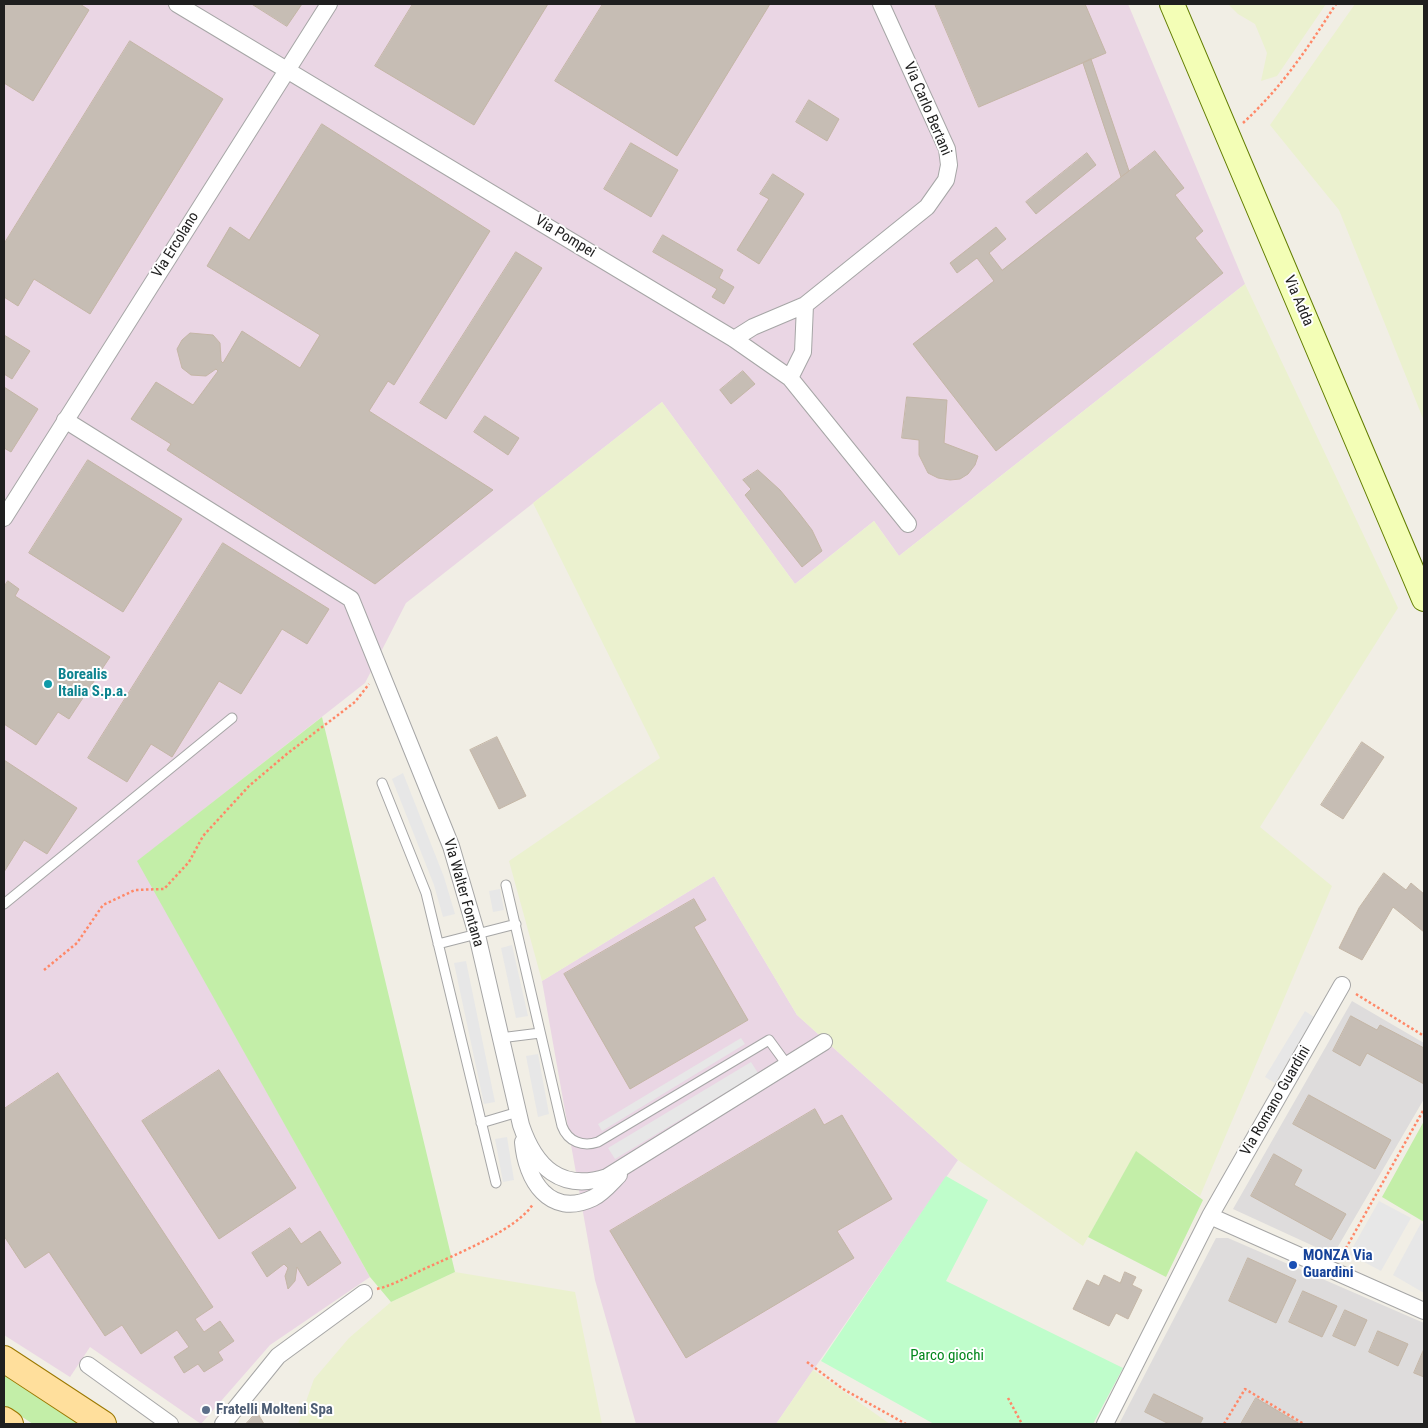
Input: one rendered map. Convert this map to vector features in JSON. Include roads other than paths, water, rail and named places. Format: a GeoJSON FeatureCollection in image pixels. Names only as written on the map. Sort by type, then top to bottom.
{"type":"FeatureCollection","features":[{"type":"Feature","properties":{"kind":"main road","name":"Via Adda"},"geometry":{"type":"LineString","coordinates":[[1172,4],[1424,599]]}},
{"type":"Feature","properties":{"kind":"main road"},"geometry":{"type":"LineString","coordinates":[[4,1359],[103,1424]]}},
{"type":"Feature","properties":{"kind":"main road"},"geometry":{"type":"LineString","coordinates":[[4,1420],[10,1424]]}},
{"type":"Feature","properties":{"kind":"street","name":"Via Pompei"},"geometry":{"type":"LineString","coordinates":[[177,4],[734,339],[790,378],[908,524]]}},
{"type":"Feature","properties":{"kind":"street","name":"Via Ercolano"},"geometry":{"type":"LineString","coordinates":[[4,518],[328,4]]}},
{"type":"Feature","properties":{"kind":"street","name":"Via Carlo Bertani"},"geometry":{"type":"LineString","coordinates":[[734,339],[753,327],[805,305],[927,207],[946,180],[949,165],[947,149],[881,4]]}},
{"type":"Feature","properties":{"kind":"street"},"geometry":{"type":"LineString","coordinates":[[790,378],[804,352],[805,305]]}},
{"type":"Feature","properties":{"kind":"street","name":"Via Walter Fontana"},"geometry":{"type":"LineString","coordinates":[[65,420],[351,599],[451,846],[477,935],[500,1038],[528,1146],[537,1159],[552,1173],[566,1179],[582,1182],[612,1175],[824,1042]]}},
{"type":"Feature","properties":{"kind":"street","name":"Via Romano Guardini"},"geometry":{"type":"LineString","coordinates":[[1105,1424],[1210,1216],[1342,985]]}},
{"type":"Feature","properties":{"kind":"street","name":"Via Walter Fontana"},"geometry":{"type":"LineString","coordinates":[[520,1119],[526,1166],[540,1190],[552,1198],[565,1202],[588,1200],[600,1193],[631,1163]]}},
{"type":"Feature","properties":{"kind":"street"},"geometry":{"type":"LineString","coordinates":[[1210,1216],[1424,1311]]}},
{"type":"Feature","properties":{"kind":"street"},"geometry":{"type":"LineString","coordinates":[[223,1424],[278,1356],[364,1294]]}},
{"type":"Feature","properties":{"kind":"street"},"geometry":{"type":"LineString","coordinates":[[88,1365],[170,1424]]}},
{"type":"Feature","properties":{"kind":"lane"},"geometry":{"type":"LineString","coordinates":[[4,904],[232,718]]}},
{"type":"Feature","properties":{"kind":"lane"},"geometry":{"type":"LineString","coordinates":[[382,783],[426,893],[496,1184]]}},
{"type":"Feature","properties":{"kind":"lane"},"geometry":{"type":"LineString","coordinates":[[506,885],[563,1128],[572,1139],[582,1144],[598,1142],[769,1040],[788,1066]]}},
{"type":"Feature","properties":{"kind":"lane"},"geometry":{"type":"LineString","coordinates":[[438,944],[516,924]]}},
{"type":"Feature","properties":{"kind":"lane"},"geometry":{"type":"LineString","coordinates":[[500,1038],[540,1033]]}},
{"type":"Feature","properties":{"kind":"lane"},"geometry":{"type":"LineString","coordinates":[[481,1123],[520,1119]]}},
{"type":"Feature","properties":{"kind":"place","name":"Borealis Italia S.p.a."},"geometry":{"type":"Point","coordinates":[48,684]}},
{"type":"Feature","properties":{"kind":"place","name":"MONZA Via Guardini"},"geometry":{"type":"Point","coordinates":[1293,1265]}},
{"type":"Feature","properties":{"kind":"place","name":"Fratelli Molteni Spa"},"geometry":{"type":"Point","coordinates":[206,1410]}},
{"type":"Feature","properties":{"kind":"park label","name":"Parco giochi"},"geometry":{"type":"Point","coordinates":[947,1356]}}]}
